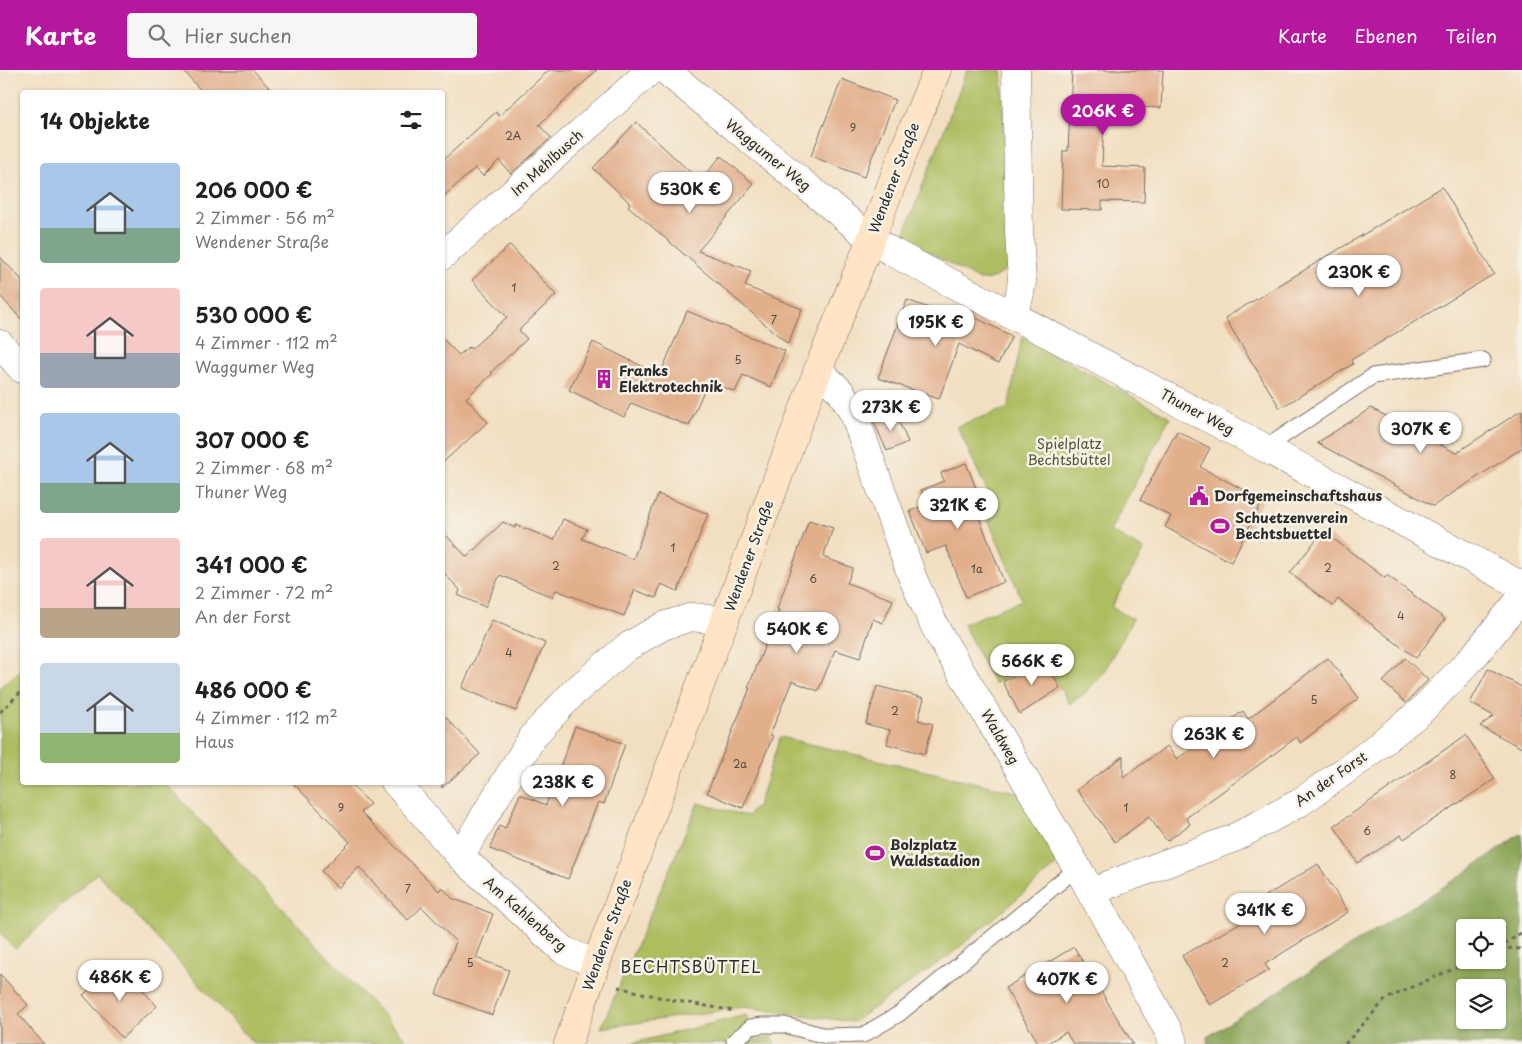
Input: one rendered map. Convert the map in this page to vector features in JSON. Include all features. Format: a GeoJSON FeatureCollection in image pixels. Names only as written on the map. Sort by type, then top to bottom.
{"type":"FeatureCollection","features":[{"type":"Feature","properties":{"kind":"main road","name":"Wendener Straße"},"geometry":{"type":"LineString","coordinates":[[568,1044],[593,972],[818,370],[937,70]]}},
{"type":"Feature","properties":{"kind":"street","name":"Im Mehlbusch"},"geometry":{"type":"LineString","coordinates":[[445,253],[651,70]]}},
{"type":"Feature","properties":{"kind":"street","name":"Waggumer Weg"},"geometry":{"type":"LineString","coordinates":[[665,70],[871,239]]}},
{"type":"Feature","properties":{"kind":"street"},"geometry":{"type":"LineString","coordinates":[[1010,315],[1019,298],[1022,281],[1019,232],[1016,70]]}},
{"type":"Feature","properties":{"kind":"street","name":"Thuner Weg"},"geometry":{"type":"LineString","coordinates":[[871,239],[1010,315],[1265,448],[1522,586]]}},
{"type":"Feature","properties":{"kind":"street"},"geometry":{"type":"LineString","coordinates":[[0,344],[20,367]]}},
{"type":"Feature","properties":{"kind":"street","name":"Waldweg"},"geometry":{"type":"LineString","coordinates":[[818,370],[841,392],[854,414],[913,579],[938,631],[1077,868],[1174,1044]]}},
{"type":"Feature","properties":{"kind":"street","name":"An der Forst"},"geometry":{"type":"LineString","coordinates":[[1092,895],[1108,885],[1234,838],[1299,803],[1360,760],[1420,712],[1473,657],[1522,596]]}},
{"type":"Feature","properties":{"kind":"street"},"geometry":{"type":"LineString","coordinates":[[460,856],[534,735],[573,693],[601,668],[663,626],[692,617],[725,621]]}},
{"type":"Feature","properties":{"kind":"street","name":"Am Kahlenberg"},"geometry":{"type":"LineString","coordinates":[[398,785],[460,856],[562,950],[593,972]]}},
{"type":"Feature","properties":{"kind":"lane"},"geometry":{"type":"LineString","coordinates":[[1265,448],[1372,376],[1483,360]]}},
{"type":"Feature","properties":{"kind":"lane"},"geometry":{"type":"LineString","coordinates":[[734,1041],[751,1027],[763,1025],[784,1025],[826,1036],[863,1035],[899,1014],[1077,868]]}},
{"type":"Feature","properties":{"kind":"path"},"geometry":{"type":"LineString","coordinates":[[0,712],[20,693]]}},
{"type":"Feature","properties":{"kind":"path"},"geometry":{"type":"LineString","coordinates":[[1506,943],[1522,932]]}},
{"type":"Feature","properties":{"kind":"path"},"geometry":{"type":"LineString","coordinates":[[1506,948],[1522,949]]}},
{"type":"Feature","properties":{"kind":"path"},"geometry":{"type":"LineString","coordinates":[[1345,1044],[1386,999],[1456,968]]}},
{"type":"Feature","properties":{"kind":"path"},"geometry":{"type":"LineString","coordinates":[[593,972],[671,1000],[752,1014],[763,1025]]}},
{"type":"Feature","properties":{"kind":"green space"},"geometry":{"type":"Polygon","coordinates":[[[967,70],[1002,70],[1008,267],[995,277],[984,280],[979,280],[907,240],[904,234],[967,70]]]}},
{"type":"Feature","properties":{"kind":"green space","name":"Spielplatz Bechtsbüttel"},"geometry":{"type":"Polygon","coordinates":[[[1022,337],[1170,417],[1110,531],[1144,550],[1111,607],[1133,619],[1102,675],[1084,694],[1069,704],[1044,658],[994,684],[963,624],[1022,600],[983,507],[989,495],[957,426],[1008,408],[1022,337]]]}},
{"type":"Feature","properties":{"kind":"green space"},"geometry":{"type":"Polygon","coordinates":[[[20,671],[20,785],[167,785],[410,1044],[254,1044],[97,873],[15,949],[0,933],[0,687],[20,671]]]}},
{"type":"Feature","properties":{"kind":"green space"},"geometry":{"type":"Polygon","coordinates":[[[780,737],[1020,793],[1059,863],[950,955],[853,1022],[745,1007],[601,1028],[698,803],[747,816],[758,805],[780,737]]]}},
{"type":"Feature","properties":{"kind":"green space"},"geometry":{"type":"Polygon","coordinates":[[[1522,833],[1522,1044],[1208,1044],[1207,1037],[1459,877],[1522,833]]]}},
{"type":"Feature","properties":{"kind":"green space"},"geometry":{"type":"Polygon","coordinates":[[[746,1015],[756,1041],[773,1036],[775,1044],[629,1044],[746,1015]]]}},
{"type":"Feature","properties":{"kind":"building"},"geometry":{"type":"Polygon","coordinates":[[[183,70],[253,70],[271,90],[200,90],[183,70]]]}},
{"type":"Feature","properties":{"kind":"building"},"geometry":{"type":"Polygon","coordinates":[[[549,70],[597,70],[539,125],[551,138],[511,174],[499,160],[483,176],[475,168],[445,195],[445,158],[496,112],[499,116],[549,70]]]}},
{"type":"Feature","properties":{"kind":"building"},"geometry":{"type":"Polygon","coordinates":[[[1072,70],[1163,70],[1161,108],[1110,106],[1110,115],[1104,115],[1102,166],[1145,168],[1144,202],[1102,201],[1102,210],[1061,209],[1063,151],[1068,151],[1072,70]]]}},
{"type":"Feature","properties":{"kind":"building"},"geometry":{"type":"Polygon","coordinates":[[[842,79],[895,100],[864,177],[811,156],[842,79]]]}},
{"type":"Feature","properties":{"kind":"building"},"geometry":{"type":"Polygon","coordinates":[[[636,122],[700,181],[721,156],[754,184],[698,251],[751,271],[745,286],[802,309],[788,344],[628,206],[630,203],[593,168],[636,122]]]}},
{"type":"Feature","properties":{"kind":"building"},"geometry":{"type":"Polygon","coordinates":[[[1442,187],[1494,274],[1351,360],[1353,364],[1280,408],[1225,318],[1442,187]]]}},
{"type":"Feature","properties":{"kind":"building"},"geometry":{"type":"Polygon","coordinates":[[[510,245],[556,295],[519,330],[527,339],[466,398],[488,422],[445,460],[445,341],[459,355],[469,347],[471,349],[507,317],[472,280],[510,245]]]}},
{"type":"Feature","properties":{"kind":"building"},"geometry":{"type":"Polygon","coordinates":[[[0,257],[20,278],[20,318],[0,296],[0,257]]]}},
{"type":"Feature","properties":{"kind":"building"},"geometry":{"type":"Polygon","coordinates":[[[907,300],[962,320],[966,313],[1012,336],[998,364],[959,344],[939,399],[878,378],[907,300]]]}},
{"type":"Feature","properties":{"kind":"building"},"geometry":{"type":"Polygon","coordinates":[[[687,311],[785,351],[771,387],[743,375],[735,392],[708,381],[689,426],[631,403],[624,417],[569,390],[593,342],[660,375],[687,311]]]}},
{"type":"Feature","properties":{"kind":"building"},"geometry":{"type":"Polygon","coordinates":[[[1371,408],[1456,453],[1522,410],[1522,448],[1433,506],[1317,443],[1371,408]]]}},
{"type":"Feature","properties":{"kind":"building"},"geometry":{"type":"Polygon","coordinates":[[[895,413],[908,442],[887,451],[874,422],[895,413]]]}},
{"type":"Feature","properties":{"kind":"building","name":"Dorfgemeinschaftshaus"},"geometry":{"type":"Polygon","coordinates":[[[1177,431],[1210,448],[1200,467],[1263,500],[1231,562],[1165,527],[1171,516],[1140,500],[1177,431]]]}},
{"type":"Feature","properties":{"kind":"building"},"geometry":{"type":"Polygon","coordinates":[[[966,463],[983,506],[976,509],[1004,582],[966,597],[946,546],[926,553],[910,511],[927,504],[921,490],[944,481],[941,473],[966,463]]]}},
{"type":"Feature","properties":{"kind":"building"},"geometry":{"type":"Polygon","coordinates":[[[658,494],[708,514],[678,591],[661,584],[656,598],[635,590],[624,616],[556,590],[552,597],[500,575],[485,607],[458,595],[460,590],[445,574],[445,534],[467,557],[503,522],[515,528],[516,525],[554,540],[563,519],[587,529],[582,539],[633,559],[658,494]]]}},
{"type":"Feature","properties":{"kind":"building"},"geometry":{"type":"Polygon","coordinates":[[[809,520],[833,528],[823,557],[853,568],[847,583],[893,600],[883,623],[873,619],[860,658],[835,650],[818,691],[792,681],[770,735],[773,736],[743,808],[707,793],[750,688],[748,688],[779,610],[777,609],[809,520]]]}},
{"type":"Feature","properties":{"kind":"building"},"geometry":{"type":"Polygon","coordinates":[[[1323,531],[1385,578],[1387,575],[1445,619],[1416,658],[1338,599],[1333,606],[1290,573],[1323,531]]]}},
{"type":"Feature","properties":{"kind":"building"},"geometry":{"type":"Polygon","coordinates":[[[492,620],[545,643],[516,711],[462,688],[492,620]]]}},
{"type":"Feature","properties":{"kind":"building"},"geometry":{"type":"Polygon","coordinates":[[[1044,658],[1060,688],[1020,714],[1003,682],[1044,658]]]}},
{"type":"Feature","properties":{"kind":"building"},"geometry":{"type":"Polygon","coordinates":[[[1328,658],[1359,698],[1300,743],[1297,737],[1186,818],[1190,824],[1167,841],[1149,817],[1115,842],[1077,790],[1123,756],[1123,778],[1167,746],[1177,759],[1243,711],[1248,719],[1328,658]]]}},
{"type":"Feature","properties":{"kind":"building"},"geometry":{"type":"Polygon","coordinates":[[[1405,658],[1428,680],[1406,703],[1383,682],[1405,658]]]}},
{"type":"Feature","properties":{"kind":"building"},"geometry":{"type":"Polygon","coordinates":[[[1488,669],[1522,687],[1522,748],[1480,726],[1494,716],[1470,703],[1488,669]]]}},
{"type":"Feature","properties":{"kind":"building"},"geometry":{"type":"Polygon","coordinates":[[[877,686],[924,698],[918,720],[933,724],[925,754],[887,744],[890,730],[866,724],[877,686]]]}},
{"type":"Feature","properties":{"kind":"building"},"geometry":{"type":"Polygon","coordinates":[[[445,716],[480,754],[442,788],[442,785],[445,785],[445,716]]]}},
{"type":"Feature","properties":{"kind":"building"},"geometry":{"type":"Polygon","coordinates":[[[575,726],[625,744],[604,804],[598,802],[568,879],[490,849],[499,826],[505,829],[520,794],[546,805],[575,726]]]}},
{"type":"Feature","properties":{"kind":"building"},"geometry":{"type":"Polygon","coordinates":[[[1466,735],[1495,779],[1404,839],[1401,835],[1358,863],[1334,826],[1466,735]]]}},
{"type":"Feature","properties":{"kind":"building"},"geometry":{"type":"Polygon","coordinates":[[[295,785],[352,785],[370,804],[361,812],[439,891],[442,887],[452,898],[493,914],[476,958],[509,970],[492,1015],[436,994],[456,942],[422,907],[408,920],[359,867],[338,888],[321,871],[350,842],[295,785]]]}},
{"type":"Feature","properties":{"kind":"building"},"geometry":{"type":"Polygon","coordinates":[[[1318,864],[1348,912],[1265,964],[1269,970],[1210,1005],[1182,956],[1266,908],[1261,899],[1318,864]]]}},
{"type":"Feature","properties":{"kind":"building"},"geometry":{"type":"Polygon","coordinates":[[[1074,947],[1133,1044],[1073,1044],[1066,1032],[1046,1044],[1039,1044],[1005,988],[1074,947]]]}},
{"type":"Feature","properties":{"kind":"building"},"geometry":{"type":"Polygon","coordinates":[[[116,966],[134,987],[137,984],[157,1006],[122,1038],[83,995],[116,966]]]}},
{"type":"Feature","properties":{"kind":"building"},"geometry":{"type":"Polygon","coordinates":[[[0,974],[28,1005],[18,1014],[44,1044],[0,1044],[0,974]]]}},
{"type":"Feature","properties":{"kind":"place","name":"Franks Elektrotechnik"},"geometry":{"type":"Point","coordinates":[604,379]}},
{"type":"Feature","properties":{"kind":"place","name":"Dorfgemeinschaftshaus"},"geometry":{"type":"Point","coordinates":[1199,496]}},
{"type":"Feature","properties":{"kind":"place","name":"Schuetzenverein Bechtsbuettel"},"geometry":{"type":"Point","coordinates":[1220,526]}},
{"type":"Feature","properties":{"kind":"place","name":"Bolzplatz Waldstadion"},"geometry":{"type":"Point","coordinates":[875,853]}},
{"type":"Feature","properties":{"kind":"district","name":"BECHTSBÜTTEL"},"geometry":{"type":"Point","coordinates":[691,967]}}]}
